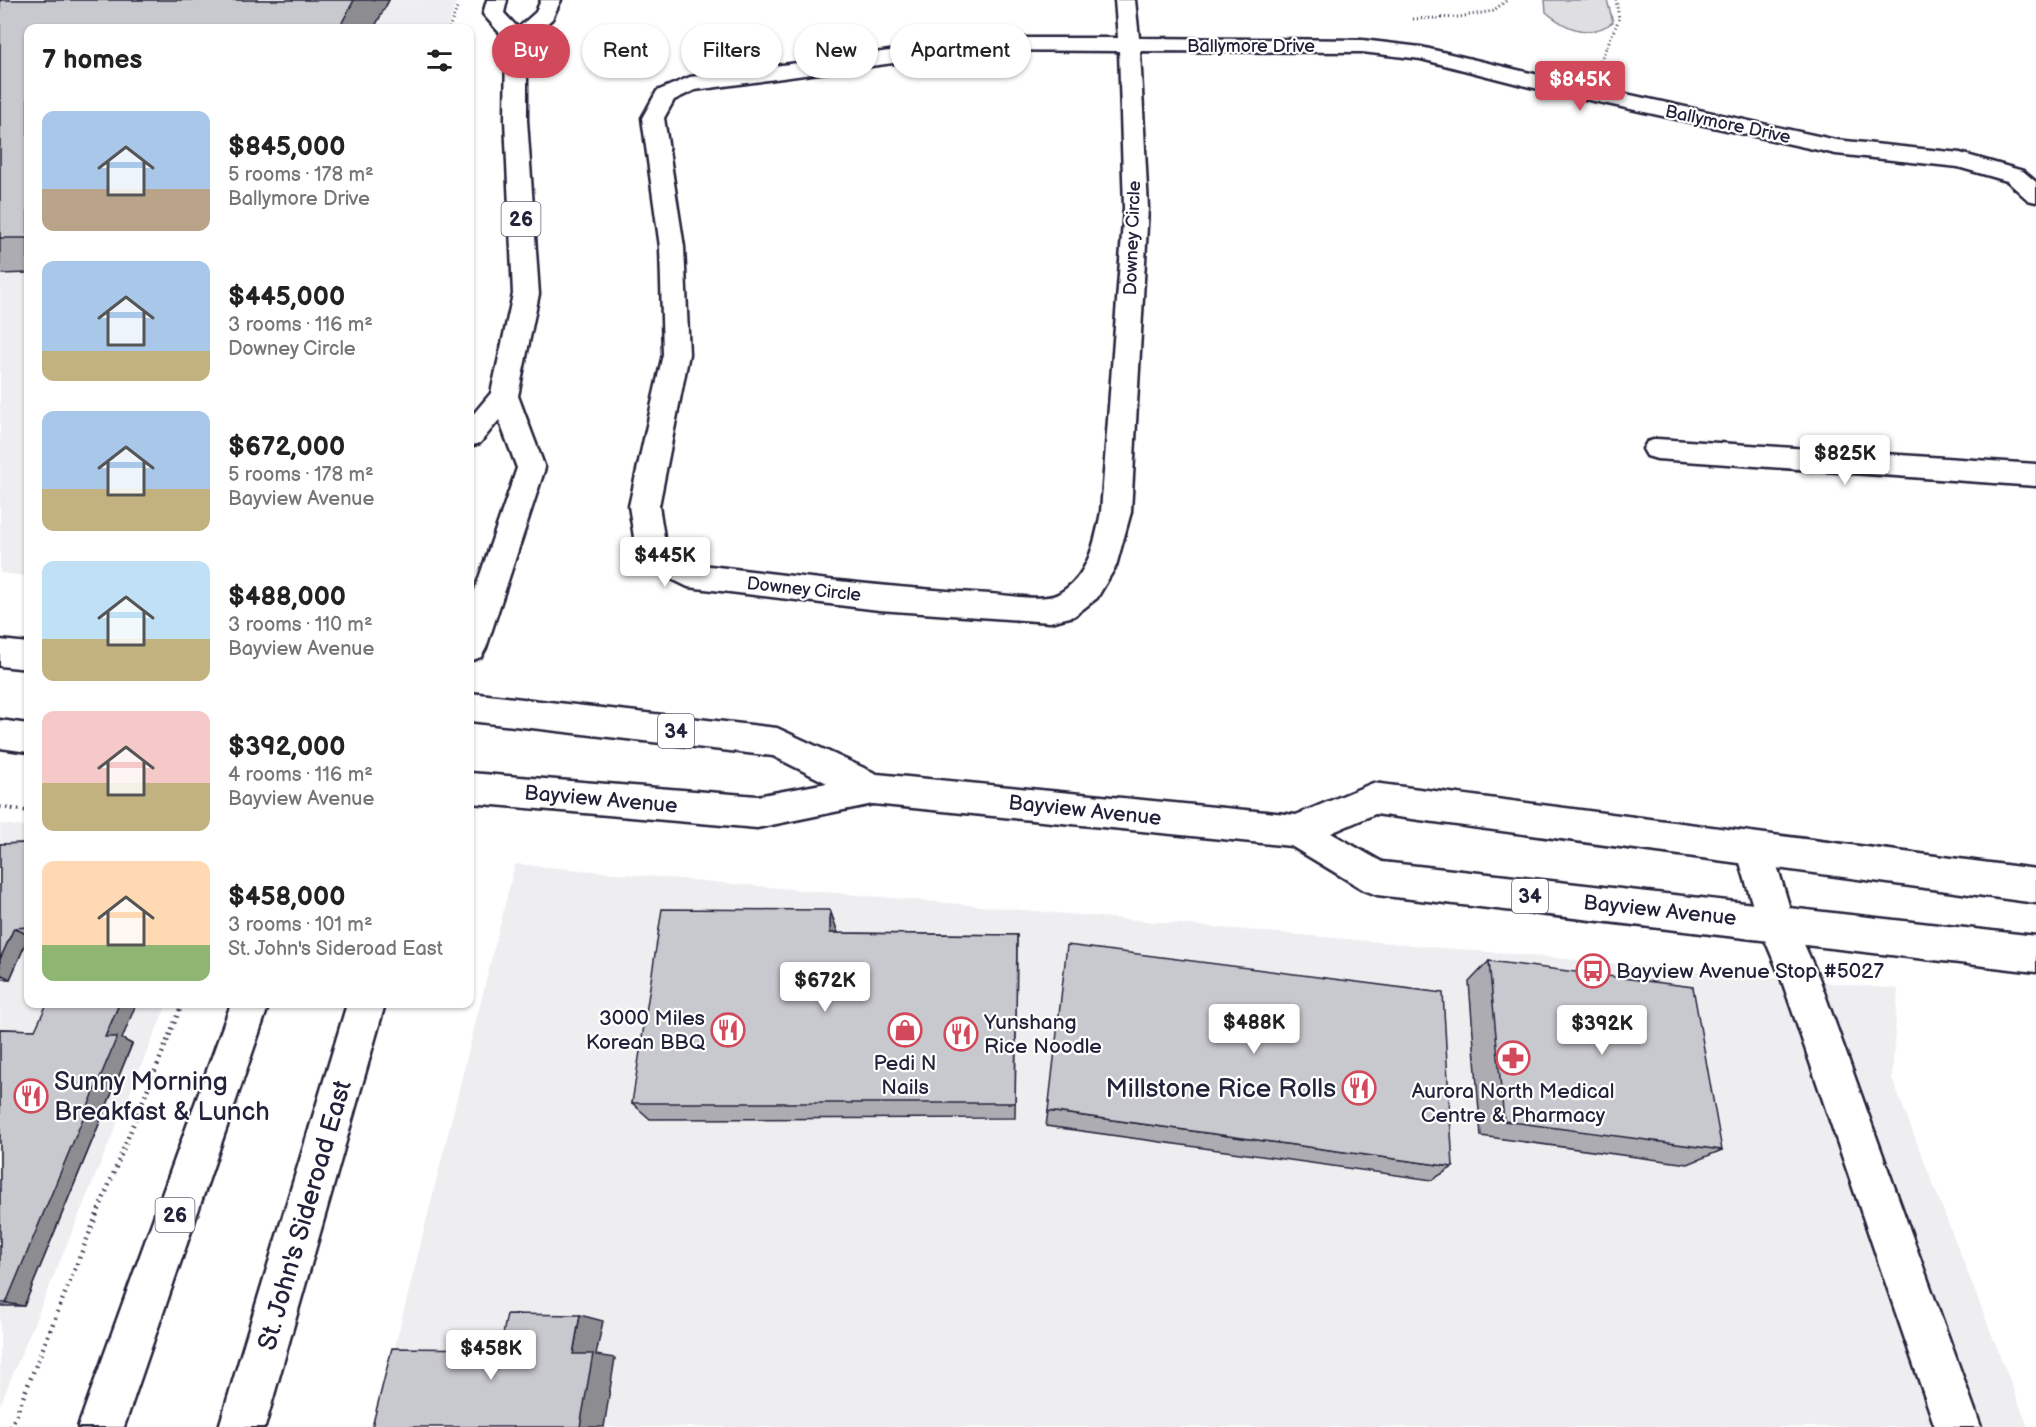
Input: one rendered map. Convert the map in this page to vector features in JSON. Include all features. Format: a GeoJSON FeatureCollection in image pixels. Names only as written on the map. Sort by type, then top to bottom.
{"type":"FeatureCollection","features":[{"type":"Feature","properties":{"kind":"street"},"geometry":{"type":"LineString","coordinates":[[497,0],[493,14],[503,24]]}},
{"type":"Feature","properties":{"kind":"street"},"geometry":{"type":"LineString","coordinates":[[534,24],[545,15],[551,0]]}},
{"type":"Feature","properties":{"kind":"street","name":"Downey Circle"},"geometry":{"type":"LineString","coordinates":[[1125,0],[1128,45],[1136,208],[1117,501],[1109,550],[1089,587],[1062,608],[932,604],[688,575],[652,556],[644,506],[676,354],[672,247],[653,118],[665,96],[690,84],[730,77],[989,44],[1128,45]]}},
{"type":"Feature","properties":{"kind":"street","name":"Ballymore Drive"},"geometry":{"type":"LineString","coordinates":[[1128,45],[1362,46],[1421,53],[1836,147],[1960,160],[2015,176],[2036,195]]}},
{"type":"Feature","properties":{"kind":"street","name":"26"},"geometry":{"type":"LineString","coordinates":[[474,431],[504,396],[526,294],[516,120],[517,78]]}},
{"type":"Feature","properties":{"kind":"street"},"geometry":{"type":"LineString","coordinates":[[474,636],[531,468],[504,396]]}},
{"type":"Feature","properties":{"kind":"street"},"geometry":{"type":"LineString","coordinates":[[1657,449],[2036,475]]}},
{"type":"Feature","properties":{"kind":"street"},"geometry":{"type":"LineString","coordinates":[[0,653],[24,656]]}},
{"type":"Feature","properties":{"kind":"street","name":"Bayview Avenue"},"geometry":{"type":"LineString","coordinates":[[474,707],[777,742],[873,789]]}},
{"type":"Feature","properties":{"kind":"street"},"geometry":{"type":"LineString","coordinates":[[0,734],[24,737]]}},
{"type":"Feature","properties":{"kind":"street","name":"Bayview Avenue"},"geometry":{"type":"LineString","coordinates":[[474,788],[757,812],[873,789],[1297,831],[1377,878],[2036,954]]}},
{"type":"Feature","properties":{"kind":"street","name":"Bayview Avenue"},"geometry":{"type":"LineString","coordinates":[[1297,831],[1373,798],[2036,886]]}},
{"type":"Feature","properties":{"kind":"street"},"geometry":{"type":"LineString","coordinates":[[1754,849],[1776,923],[1800,978],[1958,1427]]}},
{"type":"Feature","properties":{"kind":"street","name":"26"},"geometry":{"type":"LineString","coordinates":[[101,1427],[249,1008]]}},
{"type":"Feature","properties":{"kind":"street","name":"St. John's Sideroad East"},"geometry":{"type":"LineString","coordinates":[[242,1427],[365,1008]]}},
{"type":"Feature","properties":{"kind":"path"},"geometry":{"type":"LineString","coordinates":[[451,24],[460,0]]}},
{"type":"Feature","properties":{"kind":"path"},"geometry":{"type":"LineString","coordinates":[[1590,93],[1601,59],[1619,19],[1616,0]]}},
{"type":"Feature","properties":{"kind":"path"},"geometry":{"type":"LineString","coordinates":[[0,807],[24,810]]}},
{"type":"Feature","properties":{"kind":"path"},"geometry":{"type":"LineString","coordinates":[[11,1427],[180,1008]]}},
{"type":"Feature","properties":{"kind":"shaded area"},"geometry":{"type":"Polygon","coordinates":[[[0,0],[457,0],[448,24],[24,24],[24,576],[0,573],[0,0]]]}},
{"type":"Feature","properties":{"kind":"shaded area"},"geometry":{"type":"Polygon","coordinates":[[[1545,0],[1607,0],[1613,22],[1596,30],[1578,30],[1546,12],[1545,0]]]}},
{"type":"Feature","properties":{"kind":"shaded area"},"geometry":{"type":"Polygon","coordinates":[[[0,824],[24,827],[24,1008],[165,1008],[0,1405],[0,824]]]}},
{"type":"Feature","properties":{"kind":"shaded area"},"geometry":{"type":"Polygon","coordinates":[[[515,864],[1898,989],[1892,1079],[2028,1427],[375,1427],[515,864]]]}},
{"type":"Feature","properties":{"kind":"building"},"geometry":{"type":"Polygon","coordinates":[[[0,0],[354,0],[341,24],[24,24],[24,238],[0,238],[0,0]]]}},
{"type":"Feature","properties":{"kind":"building"},"geometry":{"type":"Polygon","coordinates":[[[24,843],[24,927],[14,928],[0,959],[0,844],[24,843]]]}},
{"type":"Feature","properties":{"kind":"building"},"geometry":{"type":"Polygon","coordinates":[[[662,909],[830,910],[830,933],[1017,935],[1015,1103],[632,1103],[662,909]]]}},
{"type":"Feature","properties":{"kind":"building"},"geometry":{"type":"Polygon","coordinates":[[[1067,945],[1443,993],[1453,1167],[1048,1111],[1067,945]]]}},
{"type":"Feature","properties":{"kind":"building"},"geometry":{"type":"Polygon","coordinates":[[[1489,961],[1693,987],[1722,1150],[1504,1121],[1489,961]]]}},
{"type":"Feature","properties":{"kind":"building"},"geometry":{"type":"Polygon","coordinates":[[[45,1008],[117,1008],[105,1037],[117,1037],[6,1303],[0,1303],[0,1029],[35,1030],[45,1008]]]}},
{"type":"Feature","properties":{"kind":"building"},"geometry":{"type":"Polygon","coordinates":[[[507,1314],[580,1315],[573,1354],[593,1354],[580,1427],[372,1427],[392,1348],[500,1349],[507,1314]]]}},
{"type":"Feature","properties":{"kind":"place","name":"Bayview Avenue Stop #5027"},"geometry":{"type":"Point","coordinates":[1593,971]}},
{"type":"Feature","properties":{"kind":"place","name":"3000 Miles Korean BBQ"},"geometry":{"type":"Point","coordinates":[728,1030]}},
{"type":"Feature","properties":{"kind":"place","name":"Pedi N Nails"},"geometry":{"type":"Point","coordinates":[905,1030]}},
{"type":"Feature","properties":{"kind":"place","name":"Yunshang Rice Noodle"},"geometry":{"type":"Point","coordinates":[961,1034]}},
{"type":"Feature","properties":{"kind":"place","name":"Aurora North Medical Centre & Pharmacy"},"geometry":{"type":"Point","coordinates":[1513,1058]}},
{"type":"Feature","properties":{"kind":"place","name":"Millstone Rice Rolls"},"geometry":{"type":"Point","coordinates":[1359,1088]}},
{"type":"Feature","properties":{"kind":"place","name":"Sunny Morning Breakfast & Lunch"},"geometry":{"type":"Point","coordinates":[31,1096]}}]}
